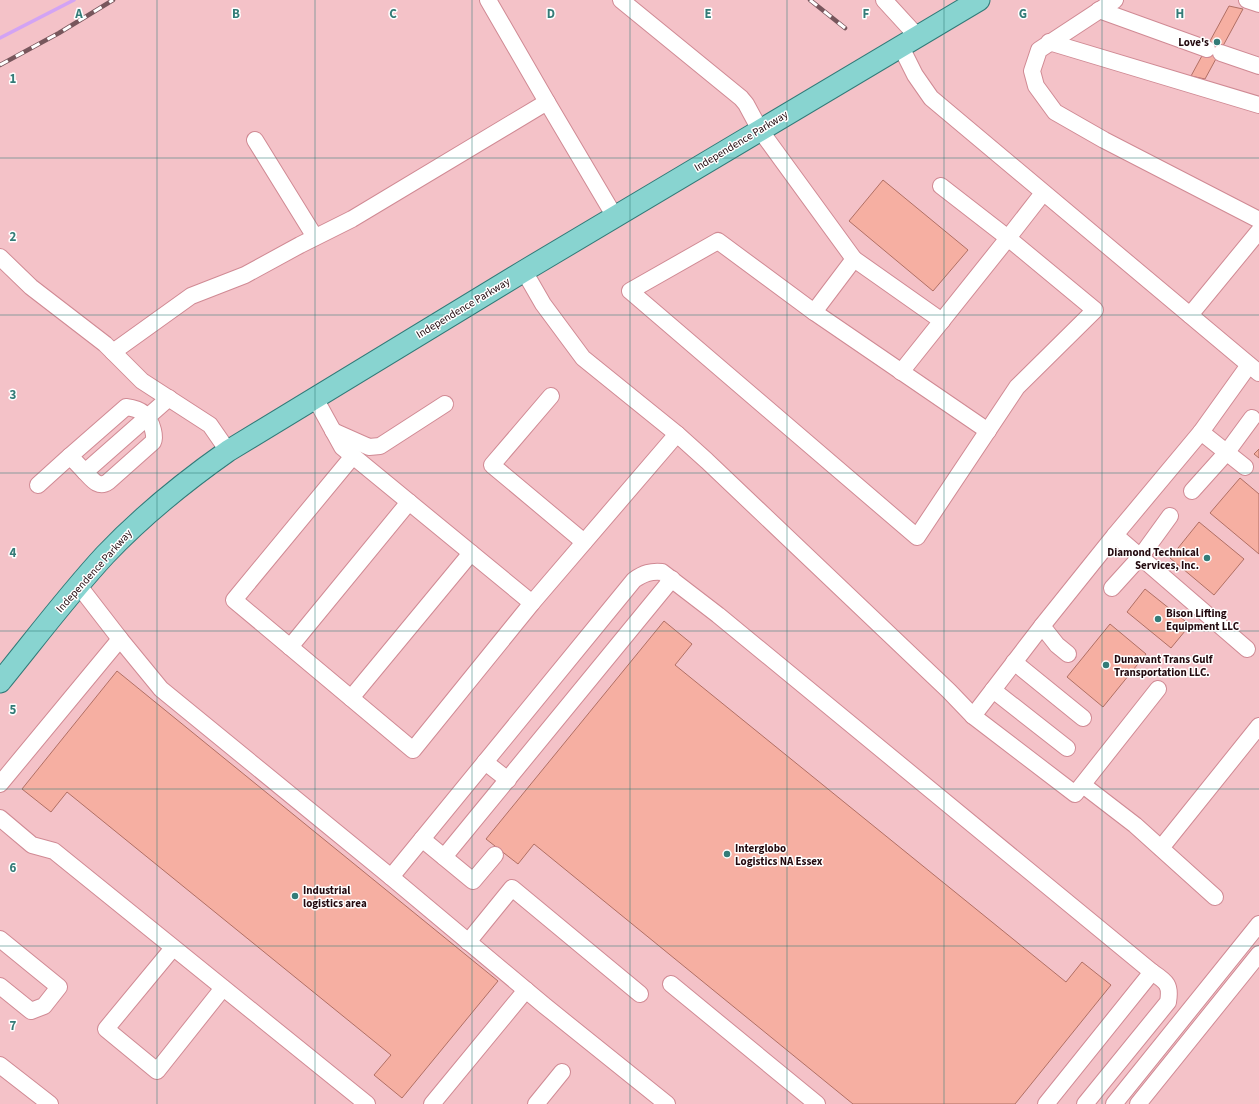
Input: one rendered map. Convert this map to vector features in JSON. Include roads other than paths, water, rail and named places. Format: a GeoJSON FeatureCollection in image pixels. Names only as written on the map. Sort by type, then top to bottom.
{"type":"FeatureCollection","features":[{"type":"Feature","properties":{"kind":"main road","name":"Independence Parkway"},"geometry":{"type":"LineString","coordinates":[[0,682],[79,586],[138,522],[186,481],[228,451],[524,271],[979,0]]}},
{"type":"Feature","properties":{"kind":"lane"},"geometry":{"type":"LineString","coordinates":[[488,0],[615,217]]}},
{"type":"Feature","properties":{"kind":"lane"},"geometry":{"type":"LineString","coordinates":[[622,0],[741,98],[746,104],[760,130],[854,259],[942,321]]}},
{"type":"Feature","properties":{"kind":"lane"},"geometry":{"type":"LineString","coordinates":[[884,0],[909,41],[915,75],[931,98],[1254,369],[1115,535],[1042,626],[973,716]]}},
{"type":"Feature","properties":{"kind":"lane"},"geometry":{"type":"LineString","coordinates":[[1115,0],[1039,50],[1032,71],[1036,86],[1056,112],[1104,140],[1259,220]]}},
{"type":"Feature","properties":{"kind":"lane"},"geometry":{"type":"LineString","coordinates":[[1247,0],[1259,4]]}},
{"type":"Feature","properties":{"kind":"lane"},"geometry":{"type":"LineString","coordinates":[[1099,10],[1259,66]]}},
{"type":"Feature","properties":{"kind":"lane"},"geometry":{"type":"LineString","coordinates":[[1049,42],[1259,105]]}},
{"type":"Feature","properties":{"kind":"lane"},"geometry":{"type":"LineString","coordinates":[[113,352],[191,296],[245,275],[315,237],[352,220],[547,102]]}},
{"type":"Feature","properties":{"kind":"lane"},"geometry":{"type":"LineString","coordinates":[[255,140],[315,237]]}},
{"type":"Feature","properties":{"kind":"lane"},"geometry":{"type":"LineString","coordinates":[[941,186],[1008,238],[1095,310],[1017,387],[988,431],[917,537],[630,291],[718,241],[814,312],[988,431]]}},
{"type":"Feature","properties":{"kind":"lane"},"geometry":{"type":"LineString","coordinates":[[902,372],[1043,193]]}},
{"type":"Feature","properties":{"kind":"lane"},"geometry":{"type":"LineString","coordinates":[[1190,316],[1259,231]]}},
{"type":"Feature","properties":{"kind":"lane"},"geometry":{"type":"LineString","coordinates":[[0,257],[31,287],[106,344],[142,381],[210,425],[228,451]]}},
{"type":"Feature","properties":{"kind":"lane"},"geometry":{"type":"LineString","coordinates":[[814,312],[854,259]]}},
{"type":"Feature","properties":{"kind":"lane"},"geometry":{"type":"LineString","coordinates":[[524,271],[542,304],[583,358],[707,460],[950,691],[973,716],[1075,794],[1158,689]]}},
{"type":"Feature","properties":{"kind":"lane"},"geometry":{"type":"LineString","coordinates":[[551,396],[492,466],[584,542]]}},
{"type":"Feature","properties":{"kind":"lane"},"geometry":{"type":"LineString","coordinates":[[89,468],[169,398]]}},
{"type":"Feature","properties":{"kind":"lane"},"geometry":{"type":"LineString","coordinates":[[315,398],[342,447],[532,603]]}},
{"type":"Feature","properties":{"kind":"lane"},"geometry":{"type":"LineString","coordinates":[[334,431],[369,447],[380,446],[445,404]]}},
{"type":"Feature","properties":{"kind":"lane"},"geometry":{"type":"LineString","coordinates":[[38,484],[70,456],[126,407],[137,410],[148,416],[154,434],[153,442],[105,484],[100,485],[97,483],[89,468],[70,456]]}},
{"type":"Feature","properties":{"kind":"lane"},"geometry":{"type":"LineString","coordinates":[[1192,491],[1226,452],[1252,418]]}},
{"type":"Feature","properties":{"kind":"lane"},"geometry":{"type":"LineString","coordinates":[[1201,432],[1245,467]]}},
{"type":"Feature","properties":{"kind":"lane"},"geometry":{"type":"LineString","coordinates":[[353,456],[234,600],[413,750],[532,603],[676,434]]}},
{"type":"Feature","properties":{"kind":"lane"},"geometry":{"type":"LineString","coordinates":[[290,646],[409,502]]}},
{"type":"Feature","properties":{"kind":"lane"},"geometry":{"type":"LineString","coordinates":[[1112,588],[1141,556],[1170,516]]}},
{"type":"Feature","properties":{"kind":"lane"},"geometry":{"type":"LineString","coordinates":[[1115,535],[1247,649]]}},
{"type":"Feature","properties":{"kind":"lane"},"geometry":{"type":"LineString","coordinates":[[351,698],[472,553]]}},
{"type":"Feature","properties":{"kind":"lane"},"geometry":{"type":"LineString","coordinates":[[391,877],[634,580],[644,573],[653,571],[662,572],[718,614],[1152,972],[1164,980],[1170,990],[1168,1002],[1085,1104]]}},
{"type":"Feature","properties":{"kind":"lane"},"geometry":{"type":"LineString","coordinates":[[444,857],[672,580]]}},
{"type":"Feature","properties":{"kind":"lane"},"geometry":{"type":"LineString","coordinates":[[79,586],[120,640],[161,689],[391,877],[526,990],[667,1104]]}},
{"type":"Feature","properties":{"kind":"lane"},"geometry":{"type":"LineString","coordinates":[[1042,626],[1057,645],[1068,654]]}},
{"type":"Feature","properties":{"kind":"lane"},"geometry":{"type":"LineString","coordinates":[[0,784],[120,640]]}},
{"type":"Feature","properties":{"kind":"lane"},"geometry":{"type":"LineString","coordinates":[[1014,662],[1083,718]]}},
{"type":"Feature","properties":{"kind":"lane"},"geometry":{"type":"LineString","coordinates":[[993,690],[1067,748]]}},
{"type":"Feature","properties":{"kind":"lane"},"geometry":{"type":"LineString","coordinates":[[1161,848],[1259,726]]}},
{"type":"Feature","properties":{"kind":"lane"},"geometry":{"type":"LineString","coordinates":[[485,762],[508,780]]}},
{"type":"Feature","properties":{"kind":"lane"},"geometry":{"type":"LineString","coordinates":[[1083,785],[1135,825],[1215,897]]}},
{"type":"Feature","properties":{"kind":"lane"},"geometry":{"type":"LineString","coordinates":[[0,818],[32,845],[54,851],[367,1104]]}},
{"type":"Feature","properties":{"kind":"lane"},"geometry":{"type":"LineString","coordinates":[[422,839],[473,881],[495,854]]}},
{"type":"Feature","properties":{"kind":"lane"},"geometry":{"type":"LineString","coordinates":[[468,942],[512,888],[640,994]]}},
{"type":"Feature","properties":{"kind":"lane"},"geometry":{"type":"LineString","coordinates":[[1114,1104],[1259,924]]}},
{"type":"Feature","properties":{"kind":"lane"},"geometry":{"type":"LineString","coordinates":[[0,940],[58,987],[44,1006],[31,1011],[0,986]]}},
{"type":"Feature","properties":{"kind":"lane"},"geometry":{"type":"LineString","coordinates":[[173,948],[106,1029],[157,1071],[223,988]]}},
{"type":"Feature","properties":{"kind":"lane"},"geometry":{"type":"LineString","coordinates":[[1138,1104],[1259,954]]}},
{"type":"Feature","properties":{"kind":"lane"},"geometry":{"type":"LineString","coordinates":[[1046,1104],[1152,972]]}},
{"type":"Feature","properties":{"kind":"lane"},"geometry":{"type":"LineString","coordinates":[[671,984],[817,1104]]}},
{"type":"Feature","properties":{"kind":"lane"},"geometry":{"type":"LineString","coordinates":[[432,1104],[526,990]]}},
{"type":"Feature","properties":{"kind":"lane"},"geometry":{"type":"LineString","coordinates":[[0,1065],[50,1104]]}},
{"type":"Feature","properties":{"kind":"lane"},"geometry":{"type":"LineString","coordinates":[[536,1104],[562,1072]]}},
{"type":"Feature","properties":{"kind":"waterway"},"geometry":{"type":"LineString","coordinates":[[0,38],[74,0]]}},
{"type":"Feature","properties":{"kind":"railway"},"geometry":{"type":"LineString","coordinates":[[0,65],[59,33],[113,0]]}},
{"type":"Feature","properties":{"kind":"railway"},"geometry":{"type":"LineString","coordinates":[[810,0],[845,28]]}},
{"type":"Feature","properties":{"kind":"place","name":"Love's"},"geometry":{"type":"Point","coordinates":[1217,42]}},
{"type":"Feature","properties":{"kind":"place","name":"Diamond Technical Services, Inc."},"geometry":{"type":"Point","coordinates":[1207,558]}},
{"type":"Feature","properties":{"kind":"place","name":"Bison Lifting Equipment LLC"},"geometry":{"type":"Point","coordinates":[1158,619]}},
{"type":"Feature","properties":{"kind":"place","name":"Dunavant Trans Gulf Transportation LLC."},"geometry":{"type":"Point","coordinates":[1106,665]}},
{"type":"Feature","properties":{"kind":"place","name":"Interglobo Logistics NA Essex"},"geometry":{"type":"Point","coordinates":[727,854]}},
{"type":"Feature","properties":{"kind":"place","name":"Industrial logistics area"},"geometry":{"type":"Point","coordinates":[295,896]}}]}
